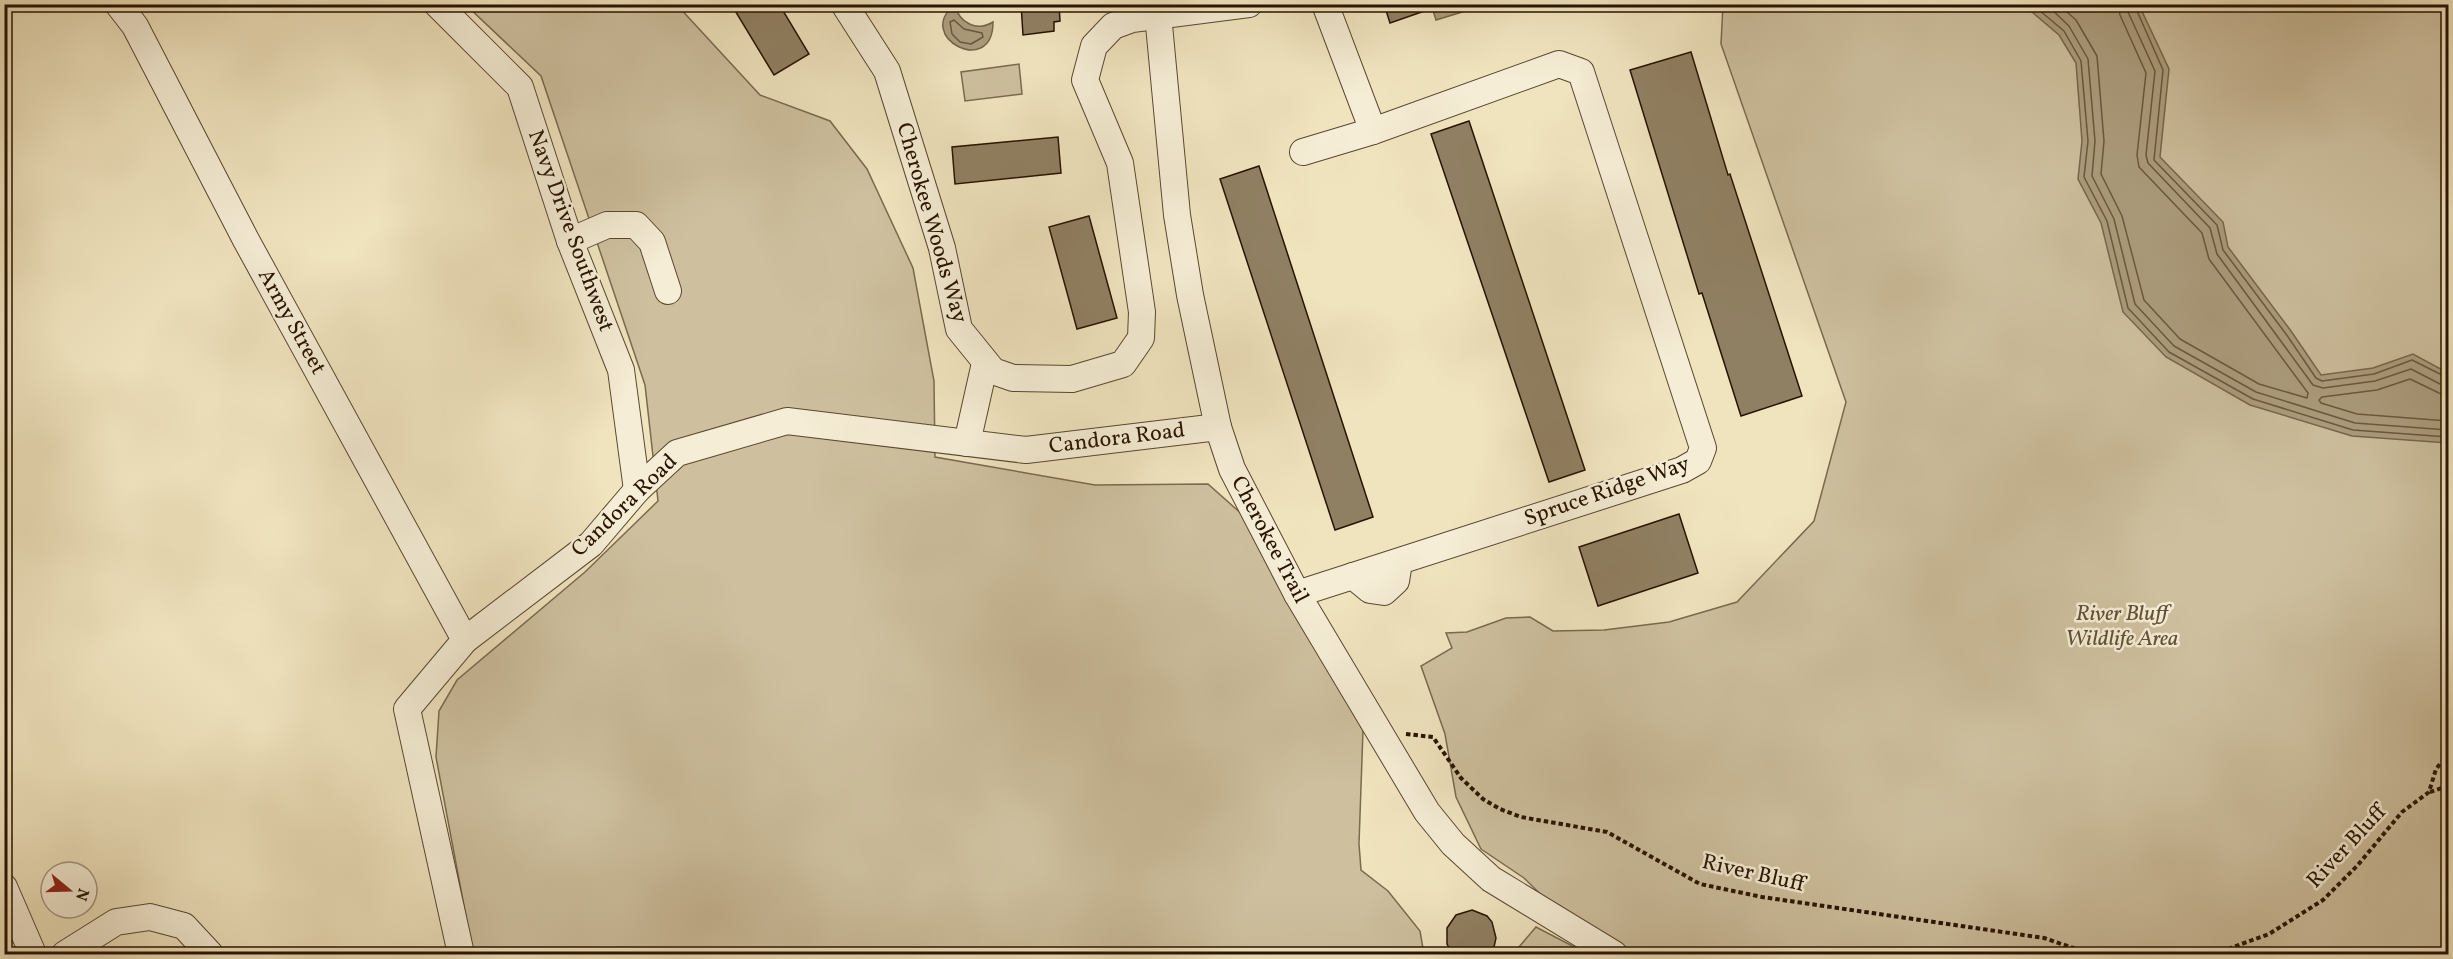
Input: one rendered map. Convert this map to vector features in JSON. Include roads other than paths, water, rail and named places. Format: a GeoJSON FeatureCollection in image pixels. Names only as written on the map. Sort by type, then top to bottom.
{"type":"FeatureCollection","features":[{"type":"Feature","properties":{"kind":"street","name":"Army Street"},"geometry":{"type":"LineString","coordinates":[[118,4],[135,26],[246,240],[465,640]]}},
{"type":"Feature","properties":{"kind":"street","name":"Navy Drive Southwest"},"geometry":{"type":"LineString","coordinates":[[437,4],[520,87],[570,241],[621,370],[637,490]]}},
{"type":"Feature","properties":{"kind":"street","name":"Cherokee Woods Way"},"geometry":{"type":"LineString","coordinates":[[844,4],[887,71],[942,248],[959,329],[993,371],[1013,378],[1072,379],[1123,364],[1142,338],[1142,312],[1120,163],[1085,80],[1094,46],[1113,26],[1157,9],[1249,4]]}},
{"type":"Feature","properties":{"kind":"street"},"geometry":{"type":"LineString","coordinates":[[1304,152],[1372,131],[1325,4]]}},
{"type":"Feature","properties":{"kind":"street","name":"Cherokee Trail"},"geometry":{"type":"LineString","coordinates":[[1157,9],[1176,206],[1190,295],[1218,427],[1232,468],[1297,594],[1427,812],[1467,859],[1491,879],[1614,954]]}},
{"type":"Feature","properties":{"kind":"street","name":"Spruce Ridge Way"},"geometry":{"type":"LineString","coordinates":[[1297,594],[1682,470],[1698,461],[1703,448],[1581,72],[1559,64],[1372,131]]}},
{"type":"Feature","properties":{"kind":"street"},"geometry":{"type":"LineString","coordinates":[[570,241],[607,225],[636,225],[652,242],[668,291]]}},
{"type":"Feature","properties":{"kind":"street"},"geometry":{"type":"LineString","coordinates":[[967,443],[985,363]]}},
{"type":"Feature","properties":{"kind":"street","name":"Candora Road"},"geometry":{"type":"LineString","coordinates":[[461,954],[407,709],[465,640],[591,544],[637,490],[677,453],[787,421],[1026,450],[1218,427]]}},
{"type":"Feature","properties":{"kind":"street"},"geometry":{"type":"LineString","coordinates":[[4,887],[33,954]]}},
{"type":"Feature","properties":{"kind":"street"},"geometry":{"type":"LineString","coordinates":[[65,954],[116,922],[150,916],[184,926],[210,954]]}},
{"type":"Feature","properties":{"kind":"water"},"geometry":{"type":"Polygon","coordinates":[[[1431,4],[1485,5],[1436,20],[1431,4]]]}},
{"type":"Feature","properties":{"kind":"water"},"geometry":{"type":"Polygon","coordinates":[[[955,5],[960,17],[969,24],[981,26],[993,22],[990,39],[981,48],[970,50],[958,46],[949,39],[943,29],[945,17],[955,5]]]}},
{"type":"Feature","properties":{"kind":"water"},"geometry":{"type":"Polygon","coordinates":[[[2032,5],[2139,5],[2169,69],[2160,157],[2223,222],[2228,247],[2321,375],[2373,368],[2413,354],[2448,373],[2448,443],[2352,436],[2250,405],[2166,357],[2123,312],[2101,223],[2078,179],[2082,141],[2076,63],[2059,35],[2032,12],[2032,5]]]}},
{"type":"Feature","properties":{"kind":"park label","name":"River Bluff Wildlife Area"},"geometry":{"type":"Point","coordinates":[2122,626]}}]}
